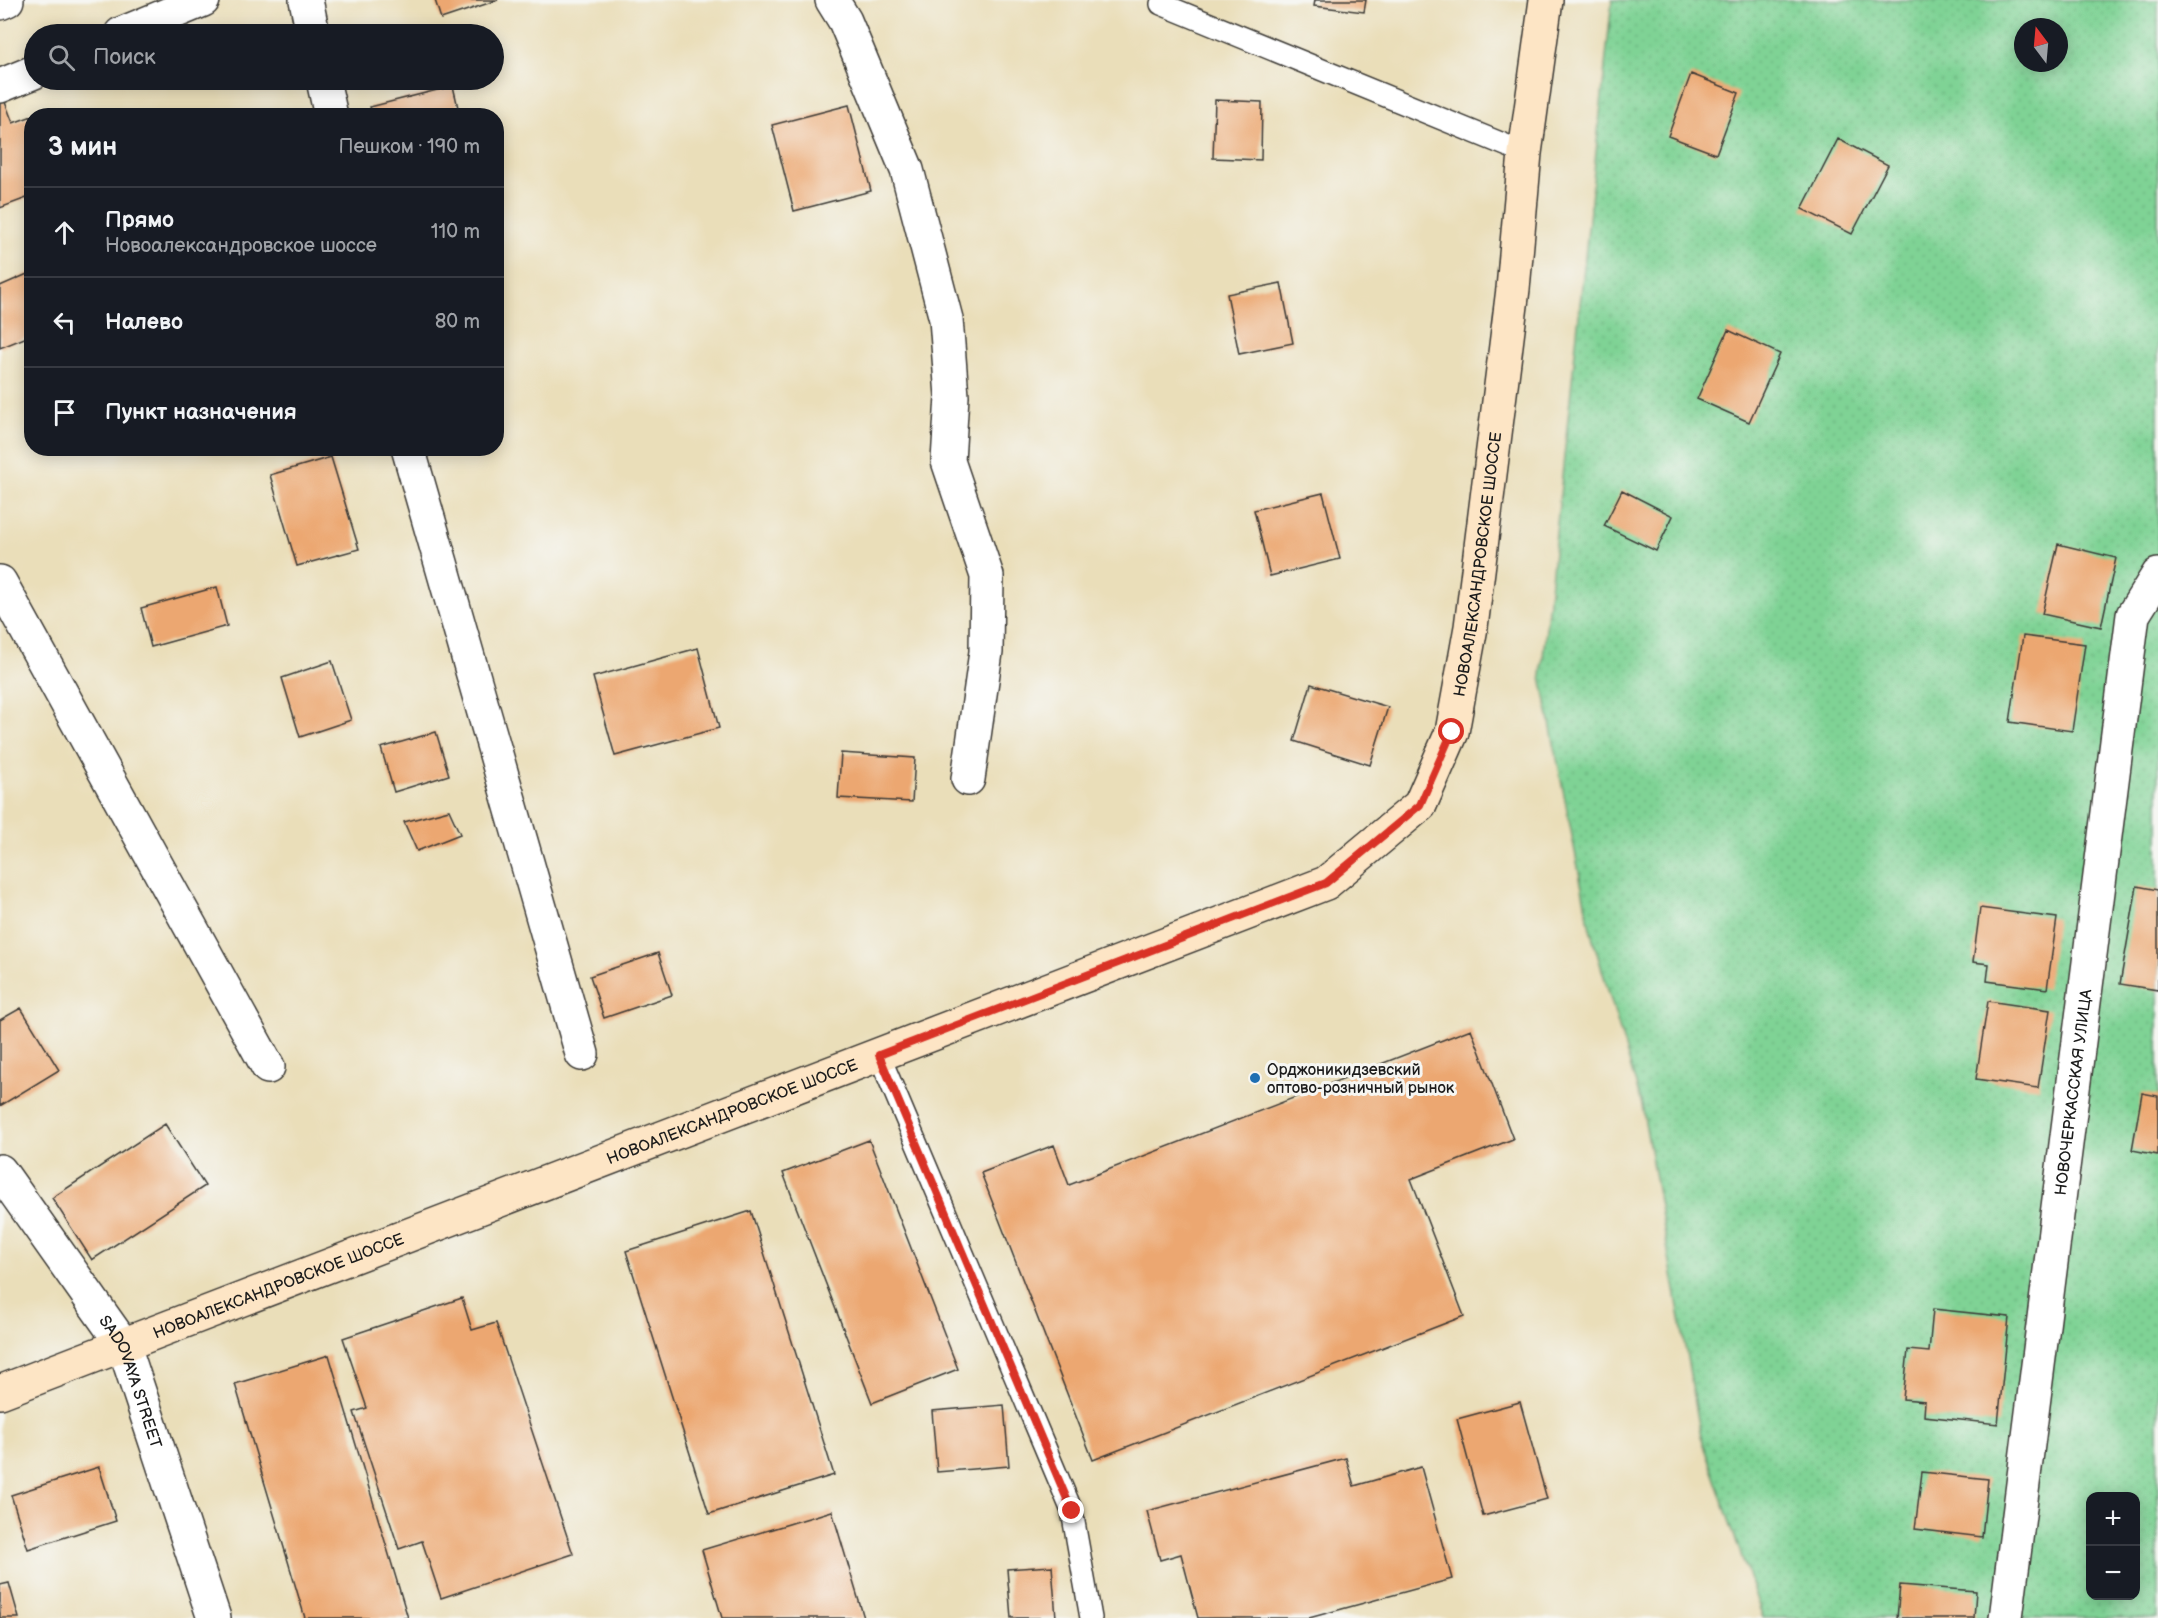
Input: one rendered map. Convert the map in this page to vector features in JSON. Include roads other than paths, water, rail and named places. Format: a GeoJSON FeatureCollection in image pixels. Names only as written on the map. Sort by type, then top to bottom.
{"type":"FeatureCollection","features":[{"type":"Feature","properties":{"kind":"main road","name":"НОВОАЛЕКСАНДРОВСКОЕ ШОССЕ"},"geometry":{"type":"LineString","coordinates":[[0,1392],[1326,883],[1420,805],[1452,732],[1471,627],[1513,289],[1525,153],[1546,0]]}},
{"type":"Feature","properties":{"kind":"street"},"geometry":{"type":"LineString","coordinates":[[0,3],[7,0]]}},
{"type":"Feature","properties":{"kind":"street"},"geometry":{"type":"LineString","coordinates":[[146,24],[203,0]]}},
{"type":"Feature","properties":{"kind":"street"},"geometry":{"type":"LineString","coordinates":[[306,0],[311,24]]}},
{"type":"Feature","properties":{"kind":"street"},"geometry":{"type":"LineString","coordinates":[[832,0],[845,21],[907,170],[946,319],[952,396],[948,461],[987,576],[986,652],[968,779]]}},
{"type":"Feature","properties":{"kind":"street"},"geometry":{"type":"LineString","coordinates":[[0,86],[24,76]]}},
{"type":"Feature","properties":{"kind":"street"},"geometry":{"type":"LineString","coordinates":[[325,90],[329,108]]}},
{"type":"Feature","properties":{"kind":"street"},"geometry":{"type":"LineString","coordinates":[[410,456],[582,1054]]}},
{"type":"Feature","properties":{"kind":"street","name":"НОВОЧЕРКАССКАЯ УЛИЦА"},"geometry":{"type":"LineString","coordinates":[[2006,1618],[2133,615],[2158,575]]}},
{"type":"Feature","properties":{"kind":"street"},"geometry":{"type":"LineString","coordinates":[[0,582],[268,1067]]}},
{"type":"Feature","properties":{"kind":"street","name":"SADOVAYA STREET"},"geometry":{"type":"LineString","coordinates":[[0,1171],[124,1346],[214,1618]]}},
{"type":"Feature","properties":{"kind":"lane"},"geometry":{"type":"LineString","coordinates":[[1161,4],[1525,153]]}},
{"type":"Feature","properties":{"kind":"lane"},"geometry":{"type":"LineString","coordinates":[[879,1055],[1072,1511],[1091,1618]]}},
{"type":"Feature","properties":{"kind":"place","name":"Орджоникидзевский оптово-розничный рынок"},"geometry":{"type":"Point","coordinates":[1255,1078]}}]}
